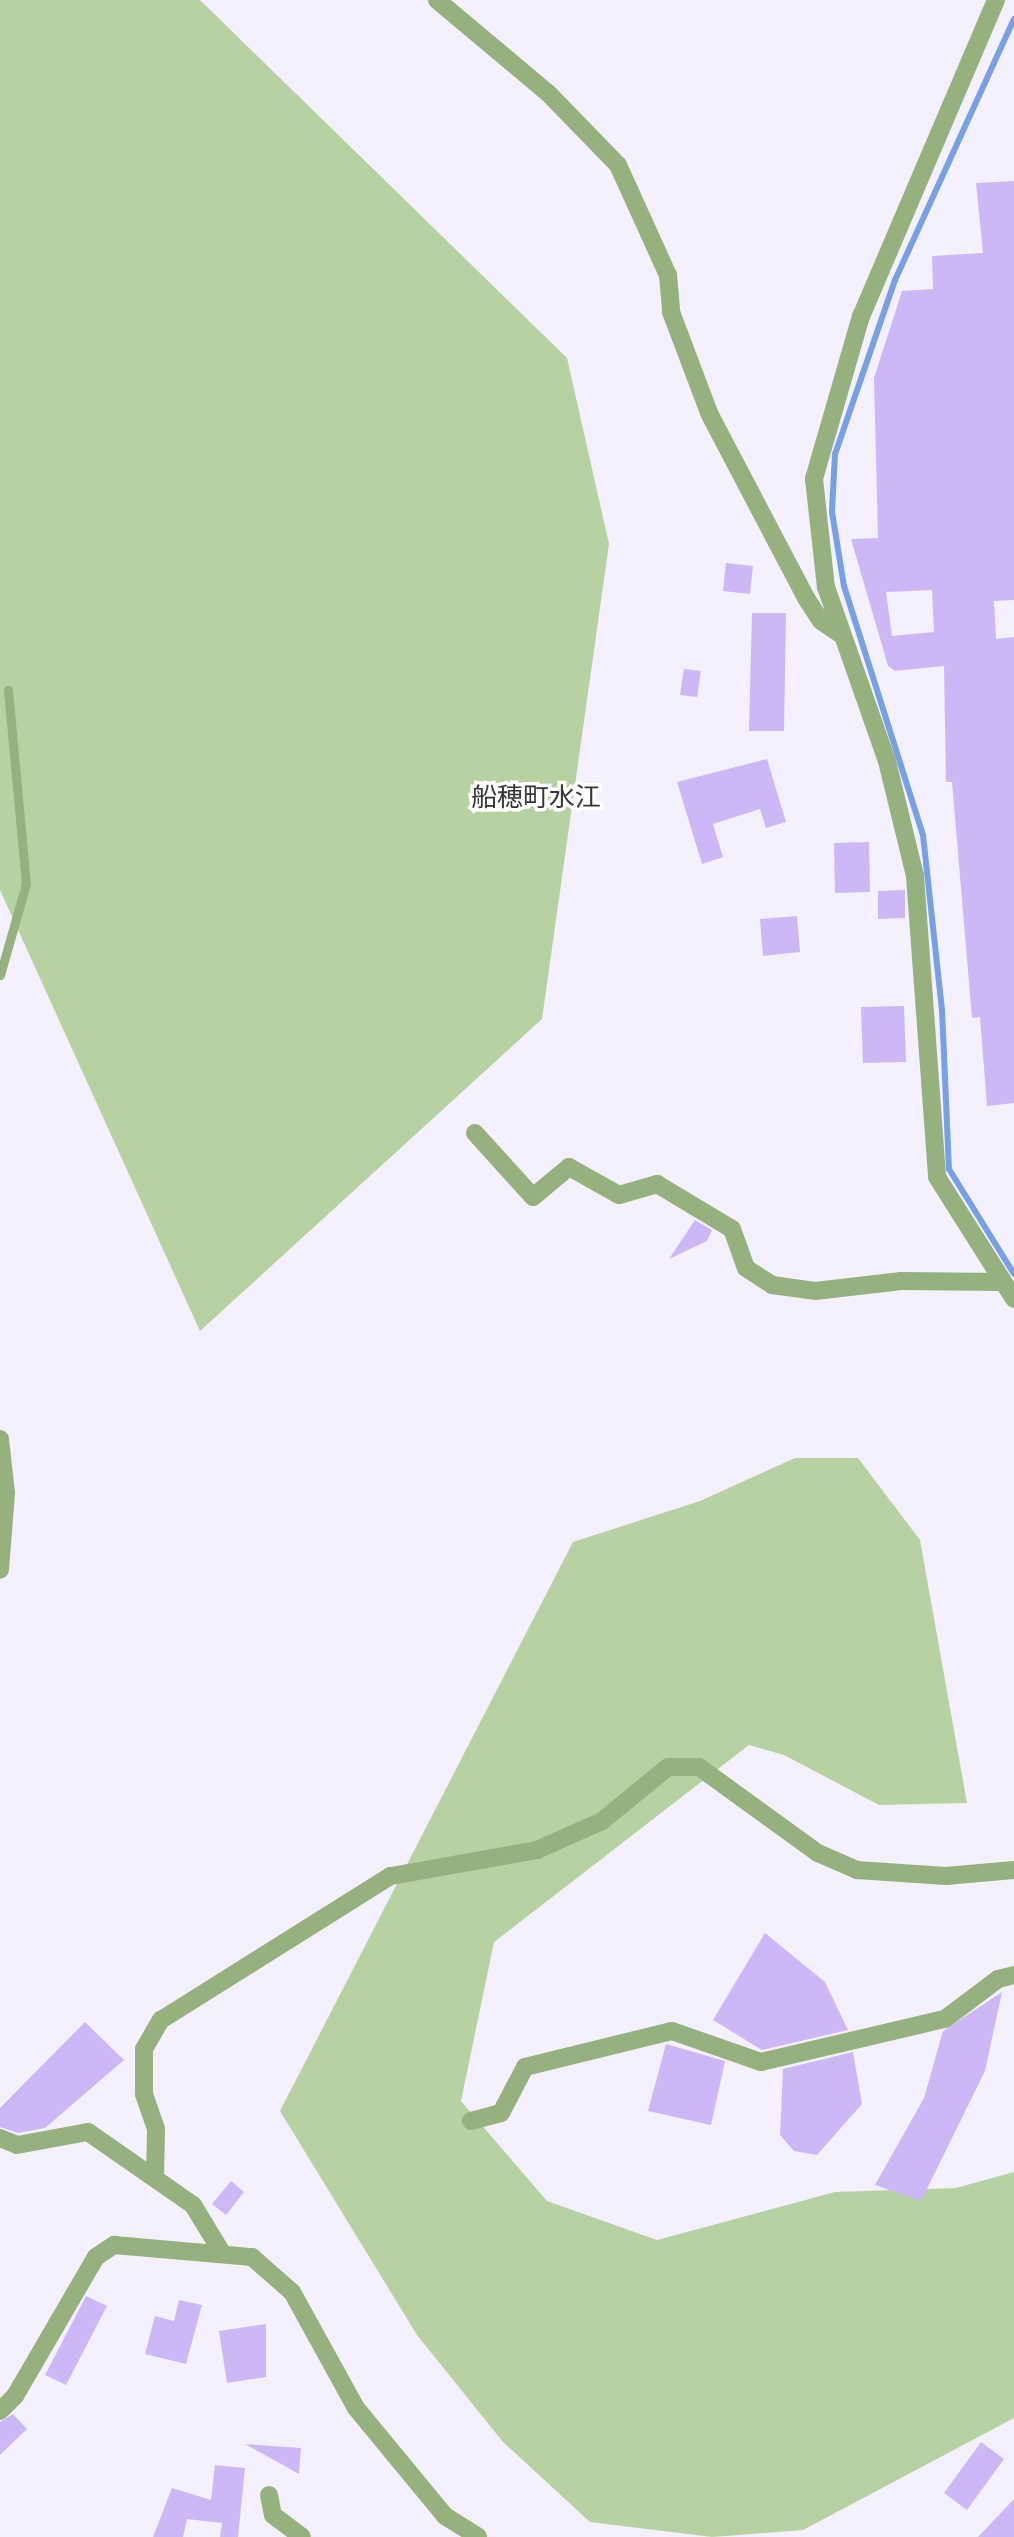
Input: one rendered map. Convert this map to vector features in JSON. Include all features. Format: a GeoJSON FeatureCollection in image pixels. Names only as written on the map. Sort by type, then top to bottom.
{"type":"FeatureCollection","features":[{"type":"Feature","properties":{"kind":"street"},"geometry":{"type":"LineString","coordinates":[[438,0],[549,94],[618,164],[668,275],[671,312],[710,415],[806,598],[821,621],[840,634]]}},
{"type":"Feature","properties":{"kind":"street"},"geometry":{"type":"LineString","coordinates":[[996,0],[861,316],[827,424],[814,479],[816,525],[840,634],[887,761],[915,876],[937,1177],[1014,1300]]}},
{"type":"Feature","properties":{"kind":"street"},"geometry":{"type":"LineString","coordinates":[[475,1133],[533,1197],[569,1167],[619,1195],[657,1184],[732,1229],[746,1268],[772,1285],[815,1291],[901,1281],[1002,1282]]}},
{"type":"Feature","properties":{"kind":"street"},"geometry":{"type":"LineString","coordinates":[[0,1439],[6,1493],[0,1570]]}},
{"type":"Feature","properties":{"kind":"street"},"geometry":{"type":"LineString","coordinates":[[155,2178],[156,2129],[144,2094],[144,2049],[161,2020],[391,1876],[537,1850],[601,1821],[668,1767],[699,1767],[818,1853],[856,1870],[946,1877],[1014,1870]]}},
{"type":"Feature","properties":{"kind":"street"},"geometry":{"type":"LineString","coordinates":[[471,2121],[501,2113],[526,2067],[672,2031],[761,2062],[945,2019],[998,1979],[1014,1975]]}},
{"type":"Feature","properties":{"kind":"street"},"geometry":{"type":"LineString","coordinates":[[0,2138],[17,2145],[88,2132],[155,2178],[207,2220],[221,2251]]}},
{"type":"Feature","properties":{"kind":"street"},"geometry":{"type":"LineString","coordinates":[[0,2411],[15,2396],[96,2257],[114,2245],[221,2251],[252,2258],[276,2273],[356,2408],[445,2516],[478,2537]]}},
{"type":"Feature","properties":{"kind":"street"},"geometry":{"type":"LineString","coordinates":[[269,2495],[273,2515],[302,2537]]}},
{"type":"Feature","properties":{"kind":"lane"},"geometry":{"type":"LineString","coordinates":[[0,975],[26,884],[8,690]]}},
{"type":"Feature","properties":{"kind":"green space"},"geometry":{"type":"Polygon","coordinates":[[[0,0],[200,0],[567,358],[609,544],[542,1019],[200,1331],[0,890],[0,0]]]}},
{"type":"Feature","properties":{"kind":"green space"},"geometry":{"type":"Polygon","coordinates":[[[795,1458],[858,1458],[920,1540],[967,1803],[879,1805],[784,1755],[749,1745],[494,1942],[461,2101],[547,2201],[657,2240],[835,2192],[956,2188],[1014,2172],[1014,2418],[803,2530],[712,2537],[590,2522],[503,2442],[417,2335],[280,2111],[573,1542],[700,1501],[795,1458]]]}},
{"type":"Feature","properties":{"kind":"building"},"geometry":{"type":"Polygon","coordinates":[[[1014,181],[1014,600],[994,601],[996,639],[1014,637],[1014,1103],[987,1106],[980,1017],[972,1018],[952,782],[946,782],[944,666],[895,671],[888,666],[851,539],[878,538],[874,378],[902,291],[933,289],[932,256],[983,253],[976,183],[1014,181]],[[932,590],[886,592],[892,636],[934,632],[932,590]]]}},
{"type":"Feature","properties":{"kind":"building"},"geometry":{"type":"Polygon","coordinates":[[[726,563],[753,566],[750,594],[723,591],[726,563]]]}},
{"type":"Feature","properties":{"kind":"building"},"geometry":{"type":"Polygon","coordinates":[[[752,613],[786,613],[784,731],[749,731],[752,613]]]}},
{"type":"Feature","properties":{"kind":"building"},"geometry":{"type":"Polygon","coordinates":[[[684,669],[701,671],[697,697],[680,695],[684,669]]]}},
{"type":"Feature","properties":{"kind":"building"},"geometry":{"type":"Polygon","coordinates":[[[767,759],[786,822],[766,828],[760,809],[713,824],[723,857],[702,864],[677,782],[767,759]]]}},
{"type":"Feature","properties":{"kind":"building"},"geometry":{"type":"Polygon","coordinates":[[[869,842],[870,892],[835,893],[834,843],[869,842]]]}},
{"type":"Feature","properties":{"kind":"building"},"geometry":{"type":"Polygon","coordinates":[[[905,890],[905,918],[878,919],[878,891],[905,890]]]}},
{"type":"Feature","properties":{"kind":"building"},"geometry":{"type":"Polygon","coordinates":[[[797,916],[800,952],[763,956],[760,919],[797,916]]]}},
{"type":"Feature","properties":{"kind":"building"},"geometry":{"type":"Polygon","coordinates":[[[904,1006],[906,1062],[863,1063],[861,1007],[904,1006]]]}},
{"type":"Feature","properties":{"kind":"building"},"geometry":{"type":"Polygon","coordinates":[[[695,1220],[712,1230],[707,1241],[669,1259],[695,1220]]]}},
{"type":"Feature","properties":{"kind":"building"},"geometry":{"type":"Polygon","coordinates":[[[765,1933],[825,1982],[848,2030],[762,2050],[713,2020],[765,1933]]]}},
{"type":"Feature","properties":{"kind":"building"},"geometry":{"type":"Polygon","coordinates":[[[1002,1992],[985,2071],[921,2201],[875,2185],[924,2098],[943,2031],[1002,1992]]]}},
{"type":"Feature","properties":{"kind":"building"},"geometry":{"type":"Polygon","coordinates":[[[85,2022],[124,2060],[45,2128],[18,2133],[0,2127],[0,2108],[85,2022]]]}},
{"type":"Feature","properties":{"kind":"building"},"geometry":{"type":"Polygon","coordinates":[[[666,2044],[725,2061],[711,2125],[648,2111],[666,2044]]]}},
{"type":"Feature","properties":{"kind":"building"},"geometry":{"type":"Polygon","coordinates":[[[853,2052],[862,2104],[817,2155],[794,2151],[780,2135],[783,2069],[853,2052]]]}},
{"type":"Feature","properties":{"kind":"building"},"geometry":{"type":"Polygon","coordinates":[[[231,2181],[244,2192],[226,2215],[212,2204],[231,2181]]]}},
{"type":"Feature","properties":{"kind":"building"},"geometry":{"type":"Polygon","coordinates":[[[86,2296],[107,2306],[66,2385],[45,2375],[86,2296]]]}},
{"type":"Feature","properties":{"kind":"building"},"geometry":{"type":"Polygon","coordinates":[[[179,2300],[202,2305],[186,2364],[145,2354],[155,2316],[174,2321],[179,2300]]]}},
{"type":"Feature","properties":{"kind":"building"},"geometry":{"type":"Polygon","coordinates":[[[266,2324],[266,2377],[227,2383],[219,2331],[266,2324]]]}},
{"type":"Feature","properties":{"kind":"building"},"geometry":{"type":"Polygon","coordinates":[[[13,2414],[27,2429],[0,2455],[0,2422],[13,2414]]]}},
{"type":"Feature","properties":{"kind":"building"},"geometry":{"type":"Polygon","coordinates":[[[981,2442],[1004,2459],[967,2510],[944,2493],[981,2442]]]}},
{"type":"Feature","properties":{"kind":"building"},"geometry":{"type":"Polygon","coordinates":[[[245,2444],[301,2448],[299,2474],[245,2444]]]}},
{"type":"Feature","properties":{"kind":"building"},"geometry":{"type":"Polygon","coordinates":[[[215,2465],[245,2468],[238,2537],[220,2537],[222,2523],[187,2519],[183,2537],[153,2537],[172,2488],[211,2500],[215,2465]]]}},
{"type":"Feature","properties":{"kind":"building"},"geometry":{"type":"Polygon","coordinates":[[[1014,2499],[1014,2537],[978,2537],[1014,2499]]]}},
{"type":"Feature","properties":{"kind":"waterway"},"geometry":{"type":"LineString","coordinates":[[1014,19],[895,280],[835,454],[832,512],[844,586],[923,835],[942,1009],[949,1169],[1014,1274]]}},
{"type":"Feature","properties":{"kind":"district","name":"船穂町水江"},"geometry":{"type":"Point","coordinates":[536,795]}}]}
